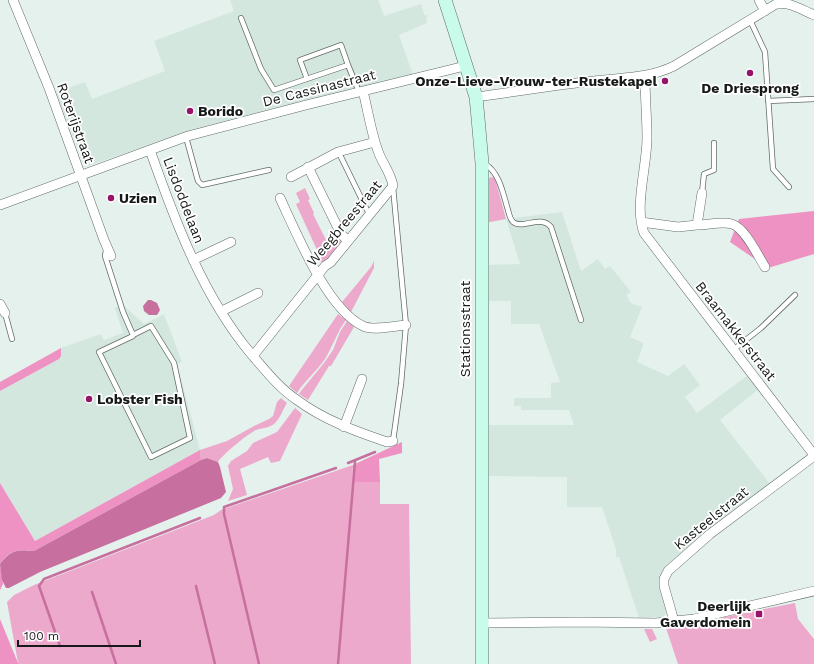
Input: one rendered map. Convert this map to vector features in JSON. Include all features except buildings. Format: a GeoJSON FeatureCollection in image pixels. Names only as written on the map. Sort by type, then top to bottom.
{"type":"FeatureCollection","features":[{"type":"Feature","properties":{"kind":"street","name":"Roterijstraat"},"geometry":{"type":"LineString","coordinates":[[13,0],[49,88],[111,256]]}},
{"type":"Feature","properties":{"kind":"street","name":"Stationsstraat"},"geometry":{"type":"LineString","coordinates":[[445,0],[476,98],[482,162],[482,664]]}},
{"type":"Feature","properties":{"kind":"street"},"geometry":{"type":"LineString","coordinates":[[759,0],[765,11]]}},
{"type":"Feature","properties":{"kind":"street"},"geometry":{"type":"LineString","coordinates":[[476,98],[593,81],[644,76],[662,72],[781,3],[788,4],[814,15]]}},
{"type":"Feature","properties":{"kind":"street","name":"De Cassinastraat"},"geometry":{"type":"LineString","coordinates":[[0,205],[186,136],[465,66]]}},
{"type":"Feature","properties":{"kind":"street","name":"Braamakkerstraat"},"geometry":{"type":"LineString","coordinates":[[644,76],[647,138],[641,207],[641,222],[644,233],[814,455]]}},
{"type":"Feature","properties":{"kind":"street","name":"Weegbreestraat"},"geometry":{"type":"LineString","coordinates":[[253,356],[318,275],[393,186],[392,180],[375,142],[361,92]]}},
{"type":"Feature","properties":{"kind":"street"},"geometry":{"type":"LineString","coordinates":[[291,177],[338,152],[375,142]]}},
{"type":"Feature","properties":{"kind":"street","name":"Lisdoddelaan"},"geometry":{"type":"LineString","coordinates":[[150,150],[172,210],[193,260],[222,311],[247,349],[267,374],[295,399],[326,419],[387,442],[393,441]]}},
{"type":"Feature","properties":{"kind":"street"},"geometry":{"type":"LineString","coordinates":[[308,167],[341,234],[348,241]]}},
{"type":"Feature","properties":{"kind":"street"},"geometry":{"type":"LineString","coordinates":[[697,226],[702,193]]}},
{"type":"Feature","properties":{"kind":"street"},"geometry":{"type":"LineString","coordinates":[[280,198],[318,275],[340,308],[349,317],[364,327],[375,328],[406,325]]}},
{"type":"Feature","properties":{"kind":"street"},"geometry":{"type":"LineString","coordinates":[[641,222],[678,227],[733,224],[740,230],[765,267]]}},
{"type":"Feature","properties":{"kind":"street","name":"Lisdoddelaan"},"geometry":{"type":"LineString","coordinates":[[193,260],[231,242]]}},
{"type":"Feature","properties":{"kind":"street"},"geometry":{"type":"LineString","coordinates":[[222,311],[258,293]]}},
{"type":"Feature","properties":{"kind":"street"},"geometry":{"type":"LineString","coordinates":[[0,304],[5,313]]}},
{"type":"Feature","properties":{"kind":"street"},"geometry":{"type":"LineString","coordinates":[[344,427],[362,379]]}},
{"type":"Feature","properties":{"kind":"street","name":"Kasteelstraat"},"geometry":{"type":"LineString","coordinates":[[674,622],[664,586],[664,579],[668,571],[710,534],[814,455]]}},
{"type":"Feature","properties":{"kind":"street"},"geometry":{"type":"LineString","coordinates":[[481,623],[674,622],[694,619],[814,591]]}},
{"type":"Feature","properties":{"kind":"lane"},"geometry":{"type":"LineString","coordinates":[[241,18],[261,69],[274,90],[348,65]]}},
{"type":"Feature","properties":{"kind":"lane"},"geometry":{"type":"LineString","coordinates":[[750,20],[765,52],[773,170],[789,187]]}},
{"type":"Feature","properties":{"kind":"lane"},"geometry":{"type":"LineString","coordinates":[[307,79],[300,60],[341,46],[361,92]]}},
{"type":"Feature","properties":{"kind":"lane"},"geometry":{"type":"LineString","coordinates":[[768,101],[814,99]]}},
{"type":"Feature","properties":{"kind":"lane"},"geometry":{"type":"LineString","coordinates":[[186,136],[198,181],[202,185],[269,170]]}},
{"type":"Feature","properties":{"kind":"lane"},"geometry":{"type":"LineString","coordinates":[[702,193],[704,174],[714,170],[714,143]]}},
{"type":"Feature","properties":{"kind":"lane"},"geometry":{"type":"LineString","coordinates":[[340,155],[367,210],[371,213]]}},
{"type":"Feature","properties":{"kind":"lane"},"geometry":{"type":"LineString","coordinates":[[482,162],[492,168],[497,177],[509,214],[514,222],[518,224],[543,222],[548,223],[551,227],[581,320]]}},
{"type":"Feature","properties":{"kind":"lane"},"geometry":{"type":"LineString","coordinates":[[393,186],[406,325],[401,384],[393,441]]}},
{"type":"Feature","properties":{"kind":"lane"},"geometry":{"type":"LineString","coordinates":[[107,246],[105,256],[123,312],[133,335]]}},
{"type":"Feature","properties":{"kind":"lane"},"geometry":{"type":"LineString","coordinates":[[733,350],[761,328],[795,295]]}},
{"type":"Feature","properties":{"kind":"lane"},"geometry":{"type":"LineString","coordinates":[[5,313],[12,339]]}},
{"type":"Feature","properties":{"kind":"lane"},"geometry":{"type":"LineString","coordinates":[[151,326],[174,363],[190,438],[151,457],[99,352],[133,335],[151,326]]}},
{"type":"Feature","properties":{"kind":"shaded area"},"geometry":{"type":"Polygon","coordinates":[[[230,0],[378,0],[384,16],[421,4],[425,16],[427,14],[428,17],[426,18],[427,23],[399,35],[413,75],[187,132],[85,167],[56,92],[85,82],[92,99],[165,71],[154,41],[234,11],[230,0]]]}},
{"type":"Feature","properties":{"kind":"shaded area"},"geometry":{"type":"Polygon","coordinates":[[[491,177],[495,178],[506,219],[485,223],[487,180],[491,177]]]}},
{"type":"Feature","properties":{"kind":"shaded area"},"geometry":{"type":"Polygon","coordinates":[[[305,188],[310,199],[308,200],[314,213],[313,214],[328,244],[339,239],[342,243],[327,261],[320,262],[316,260],[313,254],[318,252],[296,204],[300,202],[296,193],[305,188]]]}},
{"type":"Feature","properties":{"kind":"shaded area"},"geometry":{"type":"Polygon","coordinates":[[[814,211],[814,254],[768,268],[730,242],[739,219],[814,211]]]}},
{"type":"Feature","properties":{"kind":"shaded area"},"geometry":{"type":"Polygon","coordinates":[[[562,212],[581,271],[598,259],[605,269],[610,266],[631,292],[626,295],[629,299],[628,300],[632,304],[642,307],[630,337],[644,343],[637,362],[668,376],[684,364],[700,385],[685,397],[697,413],[748,375],[759,389],[720,420],[770,484],[666,566],[662,574],[666,606],[666,613],[664,617],[639,618],[619,557],[616,557],[616,549],[602,507],[567,507],[567,477],[489,476],[489,425],[574,425],[569,410],[521,410],[521,406],[514,406],[514,398],[551,398],[551,383],[560,382],[539,324],[511,324],[511,301],[489,301],[488,265],[520,264],[506,219],[562,212]]]}},
{"type":"Feature","properties":{"kind":"shaded area"},"geometry":{"type":"Polygon","coordinates":[[[374,261],[374,268],[351,312],[342,302],[371,267],[374,261]]]}},
{"type":"Feature","properties":{"kind":"shaded area"},"geometry":{"type":"Polygon","coordinates":[[[148,300],[157,303],[160,310],[157,315],[149,315],[144,311],[143,306],[148,300]]]}},
{"type":"Feature","properties":{"kind":"shaded area"},"geometry":{"type":"Polygon","coordinates":[[[122,304],[144,324],[164,314],[182,362],[177,364],[200,450],[35,541],[0,483],[0,391],[59,359],[61,356],[61,348],[101,334],[104,340],[123,333],[115,308],[122,304]]]}},
{"type":"Feature","properties":{"kind":"shaded area"},"geometry":{"type":"Polygon","coordinates":[[[338,314],[346,320],[325,359],[297,393],[289,386],[338,314]]]}},
{"type":"Feature","properties":{"kind":"shaded area"},"geometry":{"type":"Polygon","coordinates":[[[347,321],[354,327],[331,366],[329,366],[308,400],[299,394],[333,350],[340,332],[347,321]]]}},
{"type":"Feature","properties":{"kind":"shaded area"},"geometry":{"type":"Polygon","coordinates":[[[61,348],[61,356],[59,359],[0,391],[0,382],[61,348]]]}},
{"type":"Feature","properties":{"kind":"shaded area"},"geometry":{"type":"Polygon","coordinates":[[[281,398],[287,403],[280,417],[274,424],[253,432],[230,450],[218,462],[207,458],[201,460],[200,450],[227,441],[273,416],[277,402],[281,398]]]}},
{"type":"Feature","properties":{"kind":"shaded area"},"geometry":{"type":"Polygon","coordinates":[[[295,408],[302,414],[280,461],[271,463],[268,457],[240,469],[247,495],[228,501],[233,489],[228,466],[231,461],[247,451],[253,443],[277,432],[295,408]]]}},
{"type":"Feature","properties":{"kind":"shaded area"},"geometry":{"type":"Polygon","coordinates":[[[402,442],[402,453],[379,459],[380,482],[352,482],[353,465],[402,442]]]}},
{"type":"Feature","properties":{"kind":"shaded area"},"geometry":{"type":"Polygon","coordinates":[[[200,450],[201,460],[34,551],[23,550],[11,553],[0,564],[0,483],[35,541],[200,450]]]}},
{"type":"Feature","properties":{"kind":"shaded area"},"geometry":{"type":"Polygon","coordinates":[[[207,458],[218,462],[220,467],[226,492],[221,498],[40,572],[9,588],[6,588],[2,580],[0,564],[11,553],[23,550],[34,551],[207,458]]]}},
{"type":"Feature","properties":{"kind":"shaded area"},"geometry":{"type":"Polygon","coordinates":[[[353,465],[352,482],[380,482],[380,504],[409,504],[411,664],[18,663],[7,602],[14,595],[34,585],[214,515],[221,510],[353,465]]]}},
{"type":"Feature","properties":{"kind":"shaded area"},"geometry":{"type":"Polygon","coordinates":[[[0,564],[3,584],[0,590],[0,564]]]}},
{"type":"Feature","properties":{"kind":"shaded area"},"geometry":{"type":"Polygon","coordinates":[[[795,603],[798,619],[814,639],[814,664],[678,664],[666,628],[795,603]]]}},
{"type":"Feature","properties":{"kind":"shaded area"},"geometry":{"type":"Polygon","coordinates":[[[0,619],[18,663],[22,664],[0,664],[0,619]]]}},
{"type":"Feature","properties":{"kind":"shaded area"},"geometry":{"type":"Polygon","coordinates":[[[644,629],[652,629],[657,639],[650,642],[644,629]]]}},
{"type":"Feature","properties":{"kind":"waterway"},"geometry":{"type":"LineString","coordinates":[[348,463],[375,452]]}},
{"type":"Feature","properties":{"kind":"waterway"},"geometry":{"type":"LineString","coordinates":[[338,664],[355,462]]}},
{"type":"Feature","properties":{"kind":"waterway"},"geometry":{"type":"LineString","coordinates":[[259,664],[224,514],[224,507],[336,468]]}},
{"type":"Feature","properties":{"kind":"waterway"},"geometry":{"type":"LineString","coordinates":[[60,646],[39,586],[44,579],[200,518]]}},
{"type":"Feature","properties":{"kind":"waterway"},"geometry":{"type":"LineString","coordinates":[[196,586],[215,664]]}},
{"type":"Feature","properties":{"kind":"waterway"},"geometry":{"type":"LineString","coordinates":[[92,592],[116,664]]}},
{"type":"Feature","properties":{"kind":"place","name":"De Driesprong"},"geometry":{"type":"Point","coordinates":[750,73]}},
{"type":"Feature","properties":{"kind":"place","name":"Onze-Lieve-Vrouw-ter-Rustekapel"},"geometry":{"type":"Point","coordinates":[665,81]}},
{"type":"Feature","properties":{"kind":"place","name":"Borido"},"geometry":{"type":"Point","coordinates":[190,111]}},
{"type":"Feature","properties":{"kind":"place","name":"Uzien"},"geometry":{"type":"Point","coordinates":[111,198]}},
{"type":"Feature","properties":{"kind":"place","name":"Lobster Fish"},"geometry":{"type":"Point","coordinates":[89,399]}},
{"type":"Feature","properties":{"kind":"place","name":"Deerlijk Gaverdomein"},"geometry":{"type":"Point","coordinates":[759,614]}}]}
